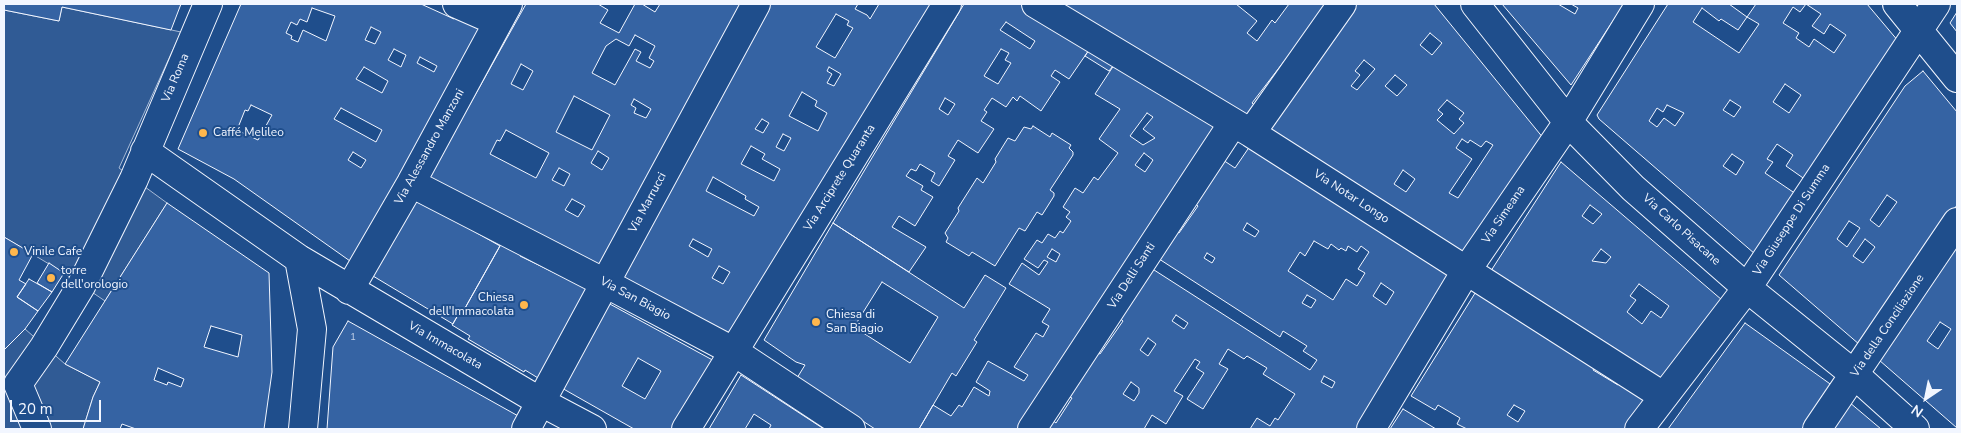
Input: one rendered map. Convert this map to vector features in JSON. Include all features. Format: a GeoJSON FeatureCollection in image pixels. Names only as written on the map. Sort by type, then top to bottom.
{"type":"FeatureCollection","features":[{"type":"Feature","properties":{"kind":"street","name":"Via Roma"},"geometry":{"type":"LineString","coordinates":[[11,387],[44,347],[81,286],[134,179],[208,4]]}},
{"type":"Feature","properties":{"kind":"street"},"geometry":{"type":"LineString","coordinates":[[457,4],[503,13]]}},
{"type":"Feature","properties":{"kind":"street","name":"Via Marrucci"},"geometry":{"type":"LineString","coordinates":[[526,429],[756,4]]}},
{"type":"Feature","properties":{"kind":"street","name":"Via Arciprete Quaranta"},"geometry":{"type":"LineString","coordinates":[[686,429],[947,4]]}},
{"type":"Feature","properties":{"kind":"street","name":"Via Notar Longo"},"geometry":{"type":"LineString","coordinates":[[1036,4],[1242,128],[1664,396]]}},
{"type":"Feature","properties":{"kind":"street","name":"Via Delli Santi"},"geometry":{"type":"LineString","coordinates":[[1032,429],[1242,128],[1342,4]]}},
{"type":"Feature","properties":{"kind":"street","name":"Via Carlo Pisacane"},"geometry":{"type":"LineString","coordinates":[[1475,4],[1568,122],[1633,188],[1746,288],[1855,375],[1915,429]]}},
{"type":"Feature","properties":{"kind":"street","name":"Via Simeana"},"geometry":{"type":"LineString","coordinates":[[1371,429],[1466,271],[1568,122],[1640,4]]}},
{"type":"Feature","properties":{"kind":"street"},"geometry":{"type":"LineString","coordinates":[[1897,4],[1957,78]]}},
{"type":"Feature","properties":{"kind":"street","name":"Via Giuseppe Di Summa"},"geometry":{"type":"LineString","coordinates":[[1639,429],[1746,288],[1936,4]]}},
{"type":"Feature","properties":{"kind":"street","name":"Via Alessandro Manzoni"},"geometry":{"type":"LineString","coordinates":[[349,290],[411,183],[503,13]]}},
{"type":"Feature","properties":{"kind":"street","name":"Via Immacolata"},"geometry":{"type":"LineString","coordinates":[[145,151],[299,259],[541,402],[592,429]]}},
{"type":"Feature","properties":{"kind":"street","name":"Via San Biagio"},"geometry":{"type":"LineString","coordinates":[[411,183],[733,351],[851,429]]}},
{"type":"Feature","properties":{"kind":"street","name":"Via della Conciliazione"},"geometry":{"type":"LineString","coordinates":[[1817,429],[1957,222]]}},
{"type":"Feature","properties":{"kind":"street"},"geometry":{"type":"LineString","coordinates":[[299,259],[312,329],[303,429]]}},
{"type":"Feature","properties":{"kind":"street"},"geometry":{"type":"LineString","coordinates":[[11,387],[37,429]]}},
{"type":"Feature","properties":{"kind":"shaded area"},"geometry":{"type":"Polygon","coordinates":[[[62,7],[181,32],[119,168],[167,203],[105,301],[64,273],[4,237],[4,10],[59,21],[62,7]]]}},
{"type":"Feature","properties":{"kind":"shaded area"},"geometry":{"type":"Polygon","coordinates":[[[25,329],[65,364],[100,382],[83,429],[4,429],[4,350],[25,329]]]}},
{"type":"Feature","properties":{"kind":"building"},"geometry":{"type":"Polygon","coordinates":[[[4,4],[181,4],[171,30],[62,7],[59,21],[4,10],[4,4]]]}},
{"type":"Feature","properties":{"kind":"building"},"geometry":{"type":"Polygon","coordinates":[[[241,4],[421,4],[454,19],[457,12],[482,23],[430,122],[350,261],[234,179],[178,149],[241,4]],[[312,8],[307,22],[300,19],[297,25],[291,22],[286,33],[292,36],[291,39],[298,42],[303,30],[326,41],[335,16],[312,8]],[[371,27],[365,40],[375,44],[381,32],[371,27]],[[394,49],[388,60],[401,67],[406,55],[394,49]],[[420,57],[417,63],[434,72],[437,66],[420,57]],[[364,67],[356,79],[382,93],[388,81],[364,67]],[[251,105],[248,111],[245,110],[237,130],[258,140],[272,115],[251,105]],[[341,108],[334,119],[376,142],[382,130],[341,108]],[[353,152],[348,160],[361,168],[366,160],[353,152]]]}},
{"type":"Feature","properties":{"kind":"building"},"geometry":{"type":"Polygon","coordinates":[[[526,4],[598,4],[608,10],[600,23],[619,33],[635,4],[642,4],[655,12],[660,4],[744,4],[601,269],[428,179],[526,4]],[[635,35],[629,46],[616,39],[606,46],[592,73],[615,85],[635,49],[641,52],[636,61],[650,68],[654,61],[649,58],[655,46],[635,35]],[[521,64],[511,84],[523,90],[533,71],[521,64]],[[574,96],[556,132],[592,150],[610,115],[574,96]],[[634,99],[631,105],[636,108],[634,113],[646,118],[651,109],[634,99]],[[506,130],[500,141],[497,140],[490,154],[536,178],[549,153],[506,130]],[[598,151],[591,163],[602,170],[609,158],[598,151]],[[559,168],[552,180],[564,186],[570,174],[559,168]],[[572,199],[565,210],[578,217],[585,206],[572,199]]]}},
{"type":"Feature","properties":{"kind":"building"},"geometry":{"type":"Polygon","coordinates":[[[769,4],[858,4],[855,9],[867,15],[870,19],[879,4],[938,4],[733,340],[620,278],[769,4]],[[836,14],[816,47],[835,58],[853,28],[847,25],[849,21],[836,14]],[[829,67],[827,71],[832,74],[827,83],[834,86],[841,74],[829,67]],[[802,92],[789,116],[818,131],[827,113],[815,106],[817,101],[802,92]],[[762,119],[755,129],[763,133],[769,123],[762,119]],[[783,134],[776,147],[784,151],[791,138],[783,134]],[[751,146],[741,164],[774,181],[780,169],[762,159],[765,154],[751,146]],[[713,177],[706,191],[754,216],[759,207],[745,199],[746,196],[713,177]],[[693,239],[689,246],[708,257],[712,249],[693,239]],[[719,266],[712,278],[723,284],[730,272],[719,266]]]}},
{"type":"Feature","properties":{"kind":"building"},"geometry":{"type":"Polygon","coordinates":[[[964,4],[1023,4],[1091,47],[1069,79],[1055,70],[1051,76],[1060,82],[1041,111],[1020,96],[1017,101],[1013,97],[1006,107],[992,98],[984,110],[987,112],[981,121],[994,129],[978,153],[958,140],[948,156],[955,160],[939,186],[931,181],[935,173],[920,164],[916,171],[911,169],[906,176],[923,186],[921,190],[933,197],[915,226],[899,216],[892,227],[926,247],[909,272],[833,223],[964,4]],[[1006,22],[1000,30],[1030,49],[1035,41],[1006,22]],[[1001,49],[984,76],[998,84],[1011,63],[1005,60],[1009,53],[1001,49]],[[945,98],[939,109],[948,115],[955,104],[945,98]]]}},
{"type":"Feature","properties":{"kind":"building"},"geometry":{"type":"Polygon","coordinates":[[[1050,4],[1236,4],[1257,21],[1247,33],[1257,41],[1272,20],[1275,23],[1289,4],[1330,4],[1298,55],[1292,51],[1252,103],[1258,108],[1250,120],[1050,4]]]}},
{"type":"Feature","properties":{"kind":"building"},"geometry":{"type":"Polygon","coordinates":[[[1350,4],[1434,4],[1544,139],[1463,261],[1268,140],[1266,124],[1350,4]],[[1430,33],[1420,45],[1432,55],[1442,43],[1430,33]],[[1364,60],[1355,71],[1360,75],[1351,86],[1357,90],[1375,69],[1364,60]],[[1395,75],[1385,86],[1397,96],[1407,85],[1395,75]],[[1447,100],[1438,110],[1443,114],[1437,120],[1454,134],[1464,123],[1459,119],[1464,113],[1447,100]],[[1462,139],[1456,148],[1472,159],[1449,193],[1458,198],[1493,145],[1486,141],[1481,147],[1470,140],[1468,143],[1462,139]],[[1403,170],[1394,184],[1406,192],[1415,179],[1403,170]]]}},
{"type":"Feature","properties":{"kind":"building"},"geometry":{"type":"Polygon","coordinates":[[[1502,4],[1558,4],[1575,14],[1578,8],[1571,4],[1624,4],[1571,85],[1502,4]]]}},
{"type":"Feature","properties":{"kind":"building"},"geometry":{"type":"Polygon","coordinates":[[[1668,4],[1729,4],[1747,17],[1756,4],[1806,4],[1867,4],[1899,42],[1806,180],[1786,166],[1793,155],[1777,144],[1767,159],[1773,162],[1765,173],[1796,194],[1755,254],[1599,119],[1597,115],[1668,4]],[[1806,4],[1800,12],[1793,7],[1783,23],[1799,33],[1796,38],[1809,47],[1814,39],[1834,53],[1846,35],[1830,24],[1824,34],[1812,26],[1821,14],[1806,4]],[[1702,8],[1693,22],[1739,53],[1759,24],[1747,17],[1738,30],[1721,19],[1719,21],[1702,8]],[[1785,84],[1773,102],[1789,113],[1801,95],[1785,84]],[[1730,100],[1723,110],[1734,117],[1741,107],[1730,100]],[[1667,105],[1663,112],[1657,108],[1649,121],[1657,127],[1664,118],[1675,126],[1684,113],[1667,105]],[[1732,154],[1723,166],[1736,175],[1744,162],[1732,154]]]}},
{"type":"Feature","properties":{"kind":"building"},"geometry":{"type":"Polygon","coordinates":[[[1957,12],[1957,32],[1950,23],[1957,12]]]}},
{"type":"Feature","properties":{"kind":"building"},"geometry":{"type":"Polygon","coordinates":[[[1091,47],[1116,62],[1109,71],[1085,56],[1091,47]]]}},
{"type":"Feature","properties":{"kind":"building"},"geometry":{"type":"Polygon","coordinates":[[[1116,62],[1140,82],[1161,95],[1163,92],[1222,128],[1024,429],[919,429],[933,405],[951,416],[959,405],[962,407],[974,387],[989,396],[990,391],[976,382],[988,361],[1024,381],[1028,375],[1014,367],[1036,333],[1043,337],[1049,326],[1042,322],[1050,309],[1009,284],[1022,263],[1039,275],[1048,262],[1044,260],[1038,268],[1024,259],[1037,240],[1042,243],[1048,234],[1055,238],[1060,231],[1063,233],[1071,221],[1066,217],[1070,212],[1063,207],[1075,188],[1083,193],[1094,177],[1098,180],[1118,153],[1099,139],[1120,109],[1095,94],[1116,62]],[[1147,113],[1130,136],[1143,145],[1155,138],[1143,129],[1153,117],[1147,113]],[[1144,153],[1135,165],[1145,172],[1153,160],[1144,153]],[[1052,249],[1047,257],[1056,262],[1060,254],[1052,249]]]}},
{"type":"Feature","properties":{"kind":"building"},"geometry":{"type":"Polygon","coordinates":[[[1923,71],[1957,112],[1957,205],[1860,345],[1779,275],[1905,86],[1923,71]],[[1887,195],[1870,220],[1879,227],[1897,202],[1887,195]],[[1849,221],[1837,239],[1847,247],[1860,228],[1849,221]],[[1865,239],[1853,256],[1863,263],[1875,247],[1865,239]]]}},
{"type":"Feature","properties":{"kind":"building"},"geometry":{"type":"Polygon","coordinates":[[[1033,126],[1050,137],[1052,133],[1071,145],[1069,148],[1073,155],[1050,190],[1054,193],[1054,196],[1042,215],[1037,212],[1025,231],[1019,228],[995,266],[972,252],[969,256],[946,242],[948,238],[945,233],[977,178],[983,183],[1008,138],[1015,141],[1024,127],[1031,129],[1033,126]]]}},
{"type":"Feature","properties":{"kind":"building"},"geometry":{"type":"Polygon","coordinates":[[[1250,146],[1457,274],[1359,429],[1250,429],[1257,418],[1270,426],[1275,418],[1278,420],[1295,394],[1263,374],[1267,368],[1247,356],[1244,359],[1228,349],[1219,364],[1228,369],[1203,409],[1187,399],[1204,373],[1196,368],[1200,362],[1195,359],[1174,391],[1183,396],[1166,424],[1152,415],[1144,429],[1044,429],[1051,419],[1056,423],[1072,398],[1067,396],[1096,352],[1100,354],[1123,321],[1119,318],[1151,268],[1310,370],[1317,360],[1303,351],[1307,346],[1283,331],[1280,337],[1156,257],[1175,230],[1179,233],[1198,206],[1194,203],[1223,160],[1235,168],[1250,146]],[[1247,223],[1243,230],[1255,237],[1259,231],[1247,223]],[[1314,241],[1305,256],[1300,252],[1288,271],[1333,300],[1346,279],[1357,286],[1365,273],[1358,269],[1369,252],[1361,246],[1357,252],[1348,246],[1346,251],[1341,248],[1339,250],[1331,244],[1328,249],[1314,241]],[[1207,253],[1204,258],[1212,263],[1215,258],[1207,253]],[[1381,283],[1373,296],[1386,305],[1394,292],[1381,283]],[[1307,295],[1302,303],[1311,308],[1316,300],[1307,295]],[[1176,315],[1172,321],[1184,329],[1188,323],[1176,315]],[[1148,338],[1140,350],[1148,356],[1156,344],[1148,338]],[[1324,376],[1321,382],[1332,388],[1335,382],[1324,376]],[[1131,382],[1123,394],[1134,401],[1139,393],[1139,388],[1131,382]]]}},
{"type":"Feature","properties":{"kind":"building"},"geometry":{"type":"Polygon","coordinates":[[[1561,162],[1722,300],[1657,385],[1487,277],[1561,162]],[[1590,205],[1582,216],[1593,224],[1602,214],[1590,205]],[[1601,249],[1592,261],[1606,263],[1611,257],[1601,249]],[[1639,284],[1630,296],[1636,300],[1627,312],[1642,324],[1651,311],[1661,318],[1669,306],[1639,284]]]}},
{"type":"Feature","properties":{"kind":"building"},"geometry":{"type":"Polygon","coordinates":[[[417,199],[500,246],[460,317],[458,315],[453,324],[373,276],[417,199]]]}},
{"type":"Feature","properties":{"kind":"building"},"geometry":{"type":"Polygon","coordinates":[[[167,203],[269,273],[272,372],[264,429],[136,429],[122,424],[120,429],[83,429],[100,382],[65,364],[167,203]],[[211,326],[204,347],[238,357],[242,335],[211,326]],[[158,368],[154,380],[167,385],[168,382],[181,387],[184,379],[158,368]]]}},
{"type":"Feature","properties":{"kind":"building","name":"Chiesa di San Biagio"},"geometry":{"type":"Polygon","coordinates":[[[833,223],[964,308],[985,275],[1006,288],[974,340],[977,342],[956,376],[952,373],[919,429],[875,429],[797,378],[805,365],[796,362],[764,340],[833,223]],[[882,282],[854,327],[910,363],[938,317],[882,282]]]}},
{"type":"Feature","properties":{"kind":"building"},"geometry":{"type":"Polygon","coordinates":[[[4,237],[33,254],[19,280],[26,284],[17,297],[38,311],[25,329],[4,350],[4,237]]]}},
{"type":"Feature","properties":{"kind":"building","name":"Chiesa dell'Immacolata"},"geometry":{"type":"Polygon","coordinates":[[[501,244],[521,254],[520,256],[590,290],[543,381],[468,339],[470,336],[452,325],[458,315],[460,317],[501,244]]]}},
{"type":"Feature","properties":{"kind":"building"},"geometry":{"type":"Polygon","coordinates":[[[1957,247],[1957,428],[1879,360],[1957,247]],[[1940,322],[1927,341],[1938,349],[1951,329],[1940,322]]]}},
{"type":"Feature","properties":{"kind":"building","name":"torre dell'orologio"},"geometry":{"type":"Polygon","coordinates":[[[49,263],[64,273],[52,292],[37,283],[49,263]]]}},
{"type":"Feature","properties":{"kind":"building"},"geometry":{"type":"Polygon","coordinates":[[[29,279],[52,292],[38,311],[17,297],[29,279]]]}},
{"type":"Feature","properties":{"kind":"building"},"geometry":{"type":"Polygon","coordinates":[[[1477,290],[1596,365],[1593,370],[1618,385],[1621,381],[1648,398],[1625,429],[1467,429],[1457,424],[1460,418],[1438,405],[1435,410],[1411,396],[1477,290]],[[1514,405],[1507,415],[1518,422],[1525,411],[1514,405]]]}},
{"type":"Feature","properties":{"kind":"building"},"geometry":{"type":"Polygon","coordinates":[[[608,303],[718,363],[680,429],[634,429],[560,387],[608,303]],[[638,358],[622,386],[645,399],[661,371],[638,358]]]}},
{"type":"Feature","properties":{"kind":"building"},"geometry":{"type":"Polygon","coordinates":[[[348,321],[520,417],[513,429],[327,429],[333,347],[348,321]]]}},
{"type":"Feature","properties":{"kind":"building"},"geometry":{"type":"Polygon","coordinates":[[[1745,323],[1833,386],[1802,429],[1668,429],[1745,323]]]}},
{"type":"Feature","properties":{"kind":"building"},"geometry":{"type":"Polygon","coordinates":[[[741,375],[824,429],[769,429],[771,425],[754,414],[745,429],[709,429],[741,375]]]}},
{"type":"Feature","properties":{"kind":"building"},"geometry":{"type":"Polygon","coordinates":[[[1849,402],[1881,429],[1830,429],[1849,402]]]}},
{"type":"Feature","properties":{"kind":"building"},"geometry":{"type":"Polygon","coordinates":[[[1403,409],[1436,429],[1390,429],[1403,409]]]}},
{"type":"Feature","properties":{"kind":"place","name":"Caffé Melileo"},"geometry":{"type":"Point","coordinates":[203,133]}},
{"type":"Feature","properties":{"kind":"place","name":"Vinile Cafe"},"geometry":{"type":"Point","coordinates":[14,252]}},
{"type":"Feature","properties":{"kind":"place","name":"torre dell'orologio"},"geometry":{"type":"Point","coordinates":[51,278]}},
{"type":"Feature","properties":{"kind":"place","name":"Chiesa dell'Immacolata"},"geometry":{"type":"Point","coordinates":[524,305]}},
{"type":"Feature","properties":{"kind":"place","name":"Chiesa di San Biagio"},"geometry":{"type":"Point","coordinates":[816,322]}}]}
